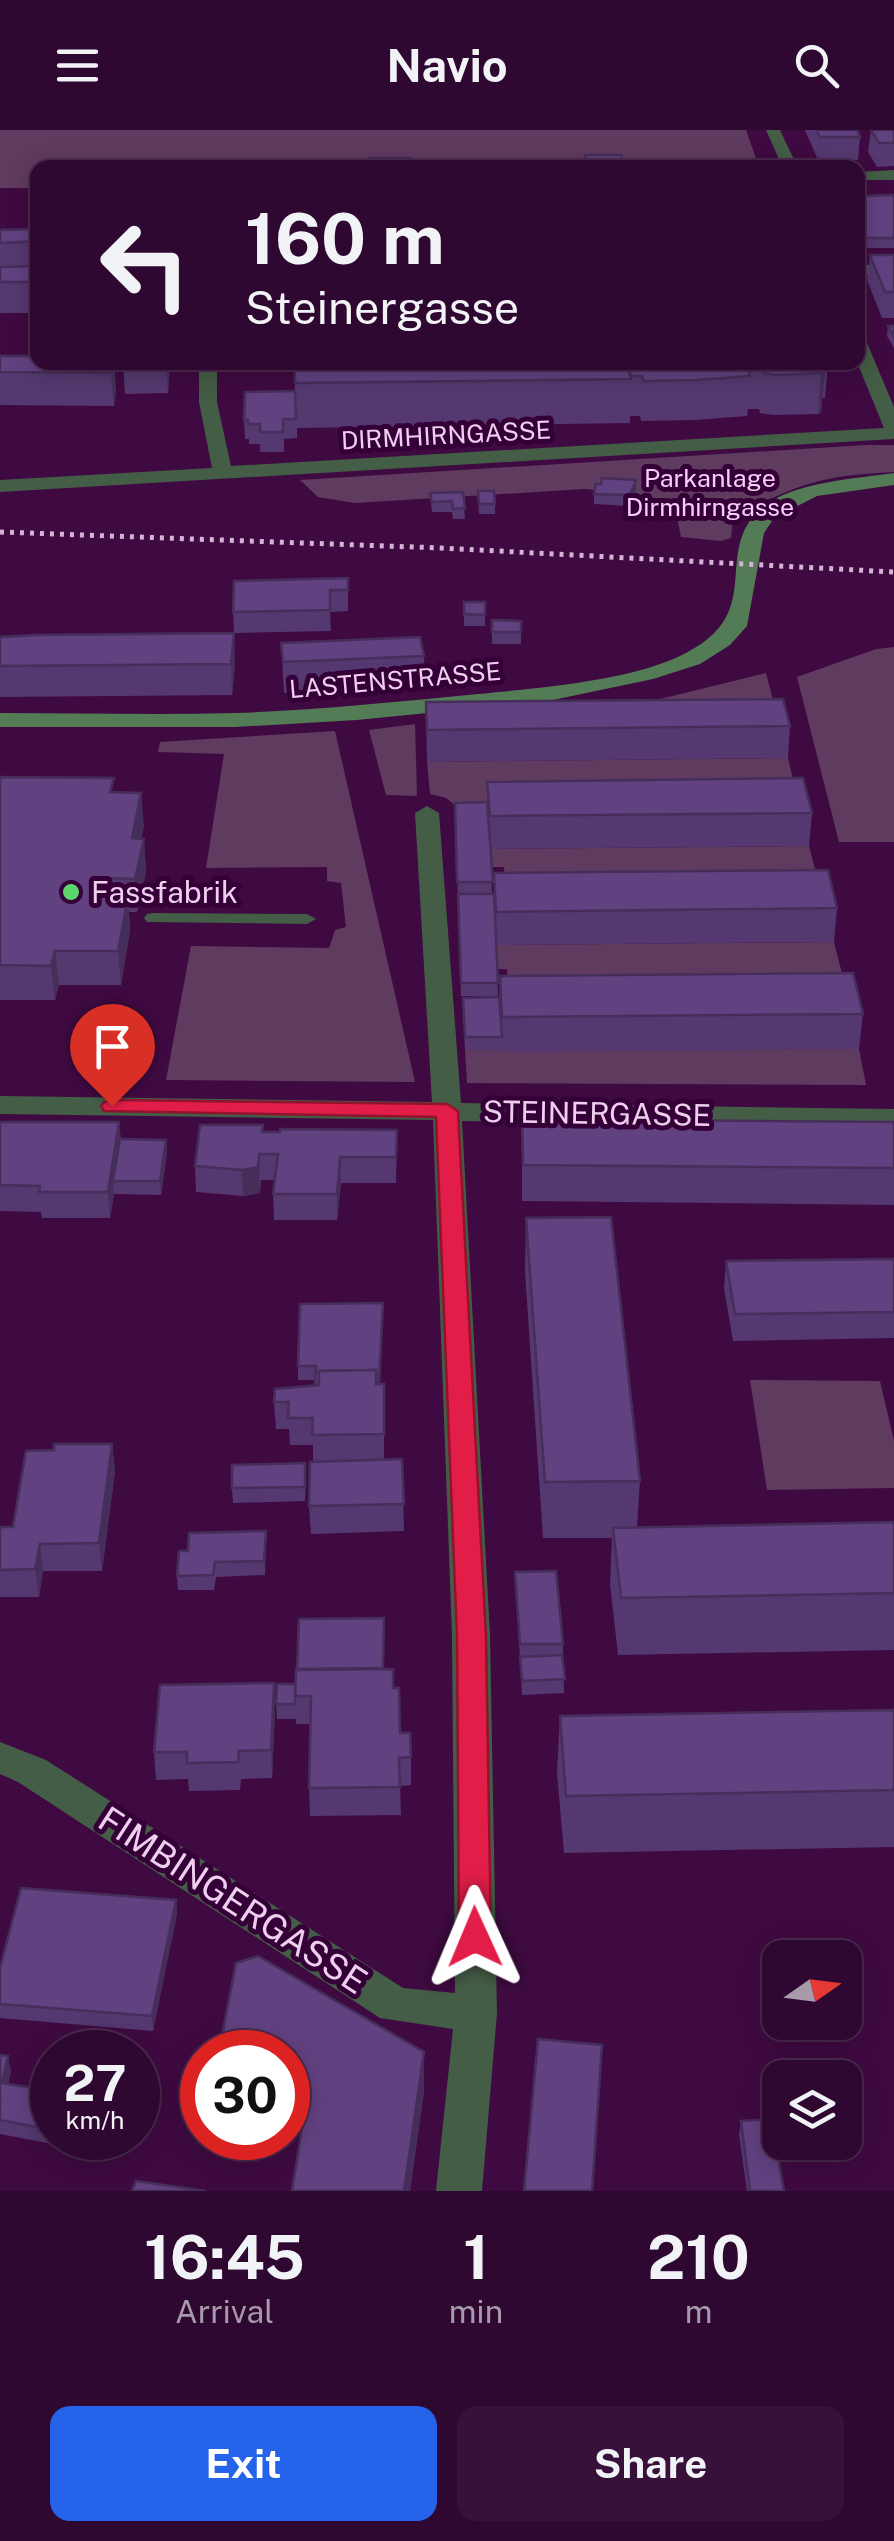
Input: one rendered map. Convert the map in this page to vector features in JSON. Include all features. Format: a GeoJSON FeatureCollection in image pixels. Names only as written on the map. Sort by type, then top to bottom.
{"type":"FeatureCollection","features":[{"type":"Feature","properties":{"kind":"street"},"geometry":{"type":"LineString","coordinates":[[773,130],[786,160]]}},
{"type":"Feature","properties":{"kind":"street"},"geometry":{"type":"LineString","coordinates":[[865,176],[894,175]]}},
{"type":"Feature","properties":{"kind":"street"},"geometry":{"type":"LineString","coordinates":[[865,270],[894,270]]}},
{"type":"Feature","properties":{"kind":"street"},"geometry":{"type":"LineString","coordinates":[[865,360],[894,431]]}},
{"type":"Feature","properties":{"kind":"street"},"geometry":{"type":"LineString","coordinates":[[208,370],[208,402],[223,474]]}},
{"type":"Feature","properties":{"kind":"street","name":"DIRMHIRNGASSE"},"geometry":{"type":"LineString","coordinates":[[0,486],[894,431]]}},
{"type":"Feature","properties":{"kind":"street","name":"LASTENSTRASSE"},"geometry":{"type":"LineString","coordinates":[[0,720],[235,720],[357,713],[548,694],[645,674],[692,659],[722,640],[739,622],[759,522],[786,502],[834,486],[894,479]]}},
{"type":"Feature","properties":{"kind":"street"},"geometry":{"type":"LineString","coordinates":[[427,813],[447,1111],[472,1636],[476,2012],[460,2191]]}},
{"type":"Feature","properties":{"kind":"street","name":"STEINERGASSE"},"geometry":{"type":"LineString","coordinates":[[0,1105],[894,1118]]}},
{"type":"Feature","properties":{"kind":"street","name":"FIMBINGERGASSE"},"geometry":{"type":"LineString","coordinates":[[0,1757],[32,1770],[395,2005],[476,2012]]}},
{"type":"Feature","properties":{"kind":"lane"},"geometry":{"type":"LineString","coordinates":[[153,918],[307,919]]}},
{"type":"Feature","properties":{"kind":"green space"},"geometry":{"type":"Polygon","coordinates":[[[0,130],[746,130],[757,160],[30,160],[30,188],[0,188],[0,130]]]}},
{"type":"Feature","properties":{"kind":"green space","name":"Parkanlage Dirmhirngasse"},"geometry":{"type":"Polygon","coordinates":[[[894,445],[894,472],[828,479],[791,490],[733,521],[731,538],[721,541],[681,537],[676,512],[637,493],[584,489],[355,503],[318,497],[300,480],[894,445]]]}},
{"type":"Feature","properties":{"kind":"green space"},"geometry":{"type":"Polygon","coordinates":[[[894,647],[894,842],[839,842],[797,677],[876,649],[894,647]]]}},
{"type":"Feature","properties":{"kind":"green space"},"geometry":{"type":"Polygon","coordinates":[[[766,673],[780,727],[652,701],[766,673]]]}},
{"type":"Feature","properties":{"kind":"green space"},"geometry":{"type":"Polygon","coordinates":[[[415,724],[417,796],[386,795],[369,730],[415,724]]]}},
{"type":"Feature","properties":{"kind":"green space"},"geometry":{"type":"Polygon","coordinates":[[[335,731],[415,1082],[166,1080],[191,946],[329,948],[335,930],[346,927],[341,883],[327,881],[327,867],[206,868],[224,754],[158,752],[160,742],[335,731]]]}},
{"type":"Feature","properties":{"kind":"green space"},"geometry":{"type":"Polygon","coordinates":[[[788,758],[799,805],[460,809],[446,798],[430,794],[427,762],[788,758]]]}},
{"type":"Feature","properties":{"kind":"green space"},"geometry":{"type":"Polygon","coordinates":[[[809,846],[823,899],[506,893],[504,867],[491,867],[490,849],[809,846]]]}},
{"type":"Feature","properties":{"kind":"green space"},"geometry":{"type":"Polygon","coordinates":[[[834,942],[849,1001],[509,995],[507,969],[497,969],[496,945],[834,942]]]}},
{"type":"Feature","properties":{"kind":"green space"},"geometry":{"type":"Polygon","coordinates":[[[859,1049],[866,1085],[467,1083],[465,1050],[859,1049]]]}},
{"type":"Feature","properties":{"kind":"green space"},"geometry":{"type":"Polygon","coordinates":[[[750,1380],[880,1381],[894,1441],[894,1488],[767,1490],[750,1380]]]}},
{"type":"Feature","properties":{"kind":"building"},"geometry":{"type":"Polygon","coordinates":[[[816,130],[857,130],[860,137],[820,137],[816,130]]]}},
{"type":"Feature","properties":{"kind":"building"},"geometry":{"type":"Polygon","coordinates":[[[871,130],[894,130],[894,143],[879,143],[871,130]]]}},
{"type":"Feature","properties":{"kind":"building"},"geometry":{"type":"Polygon","coordinates":[[[585,155],[621,155],[623,160],[587,160],[585,155]]]}},
{"type":"Feature","properties":{"kind":"building"},"geometry":{"type":"Polygon","coordinates":[[[371,158],[408,158],[405,160],[371,158]]]}},
{"type":"Feature","properties":{"kind":"building"},"geometry":{"type":"Polygon","coordinates":[[[894,195],[894,238],[865,238],[865,196],[894,195]]]}},
{"type":"Feature","properties":{"kind":"building"},"geometry":{"type":"Polygon","coordinates":[[[30,229],[30,241],[0,243],[0,230],[30,229]]]}},
{"type":"Feature","properties":{"kind":"building"},"geometry":{"type":"Polygon","coordinates":[[[870,255],[894,255],[894,292],[885,292],[870,255]]]}},
{"type":"Feature","properties":{"kind":"building"},"geometry":{"type":"Polygon","coordinates":[[[30,266],[30,282],[0,282],[0,267],[30,266]]]}},
{"type":"Feature","properties":{"kind":"building"},"geometry":{"type":"Polygon","coordinates":[[[0,356],[30,356],[30,370],[112,370],[111,373],[0,372],[0,356]]]}},
{"type":"Feature","properties":{"kind":"building"},"geometry":{"type":"Polygon","coordinates":[[[295,370],[629,370],[631,379],[295,383],[295,370]]]}},
{"type":"Feature","properties":{"kind":"building"},"geometry":{"type":"Polygon","coordinates":[[[629,370],[747,370],[750,376],[643,381],[642,376],[631,376],[629,370]]]}},
{"type":"Feature","properties":{"kind":"building"},"geometry":{"type":"Polygon","coordinates":[[[762,370],[825,372],[776,375],[762,370]]]}},
{"type":"Feature","properties":{"kind":"building"},"geometry":{"type":"Polygon","coordinates":[[[295,391],[296,419],[283,419],[283,432],[260,432],[260,424],[244,420],[245,392],[295,391]]]}},
{"type":"Feature","properties":{"kind":"building"},"geometry":{"type":"Polygon","coordinates":[[[602,478],[636,480],[630,495],[594,494],[602,478]]]}},
{"type":"Feature","properties":{"kind":"building"},"geometry":{"type":"Polygon","coordinates":[[[478,491],[494,491],[495,504],[479,504],[478,491]]]}},
{"type":"Feature","properties":{"kind":"building"},"geometry":{"type":"Polygon","coordinates":[[[463,492],[465,508],[453,509],[452,501],[432,502],[430,493],[463,492]]]}},
{"type":"Feature","properties":{"kind":"building"},"geometry":{"type":"Polygon","coordinates":[[[348,578],[348,590],[330,590],[330,610],[233,612],[234,581],[348,578]]]}},
{"type":"Feature","properties":{"kind":"building"},"geometry":{"type":"Polygon","coordinates":[[[464,602],[485,602],[485,615],[464,614],[464,602]]]}},
{"type":"Feature","properties":{"kind":"building"},"geometry":{"type":"Polygon","coordinates":[[[492,620],[521,621],[521,632],[492,632],[492,620]]]}},
{"type":"Feature","properties":{"kind":"building"},"geometry":{"type":"Polygon","coordinates":[[[234,633],[231,664],[0,666],[0,637],[234,633]]]}},
{"type":"Feature","properties":{"kind":"building"},"geometry":{"type":"Polygon","coordinates":[[[420,637],[424,656],[283,662],[281,643],[420,637]]]}},
{"type":"Feature","properties":{"kind":"building"},"geometry":{"type":"Polygon","coordinates":[[[783,699],[790,726],[427,730],[426,702],[783,699]]]}},
{"type":"Feature","properties":{"kind":"building","name":"Fassfabrik"},"geometry":{"type":"Polygon","coordinates":[[[0,777],[114,778],[110,792],[141,793],[132,838],[144,839],[135,879],[103,878],[100,896],[128,897],[118,951],[55,951],[51,966],[0,965],[0,777]]]}},
{"type":"Feature","properties":{"kind":"building"},"geometry":{"type":"Polygon","coordinates":[[[803,778],[812,813],[490,816],[487,782],[803,778]]]}},
{"type":"Feature","properties":{"kind":"building"},"geometry":{"type":"Polygon","coordinates":[[[487,802],[493,882],[457,882],[455,803],[487,802]]]}},
{"type":"Feature","properties":{"kind":"building"},"geometry":{"type":"Polygon","coordinates":[[[828,870],[837,908],[496,912],[494,873],[828,870]]]}},
{"type":"Feature","properties":{"kind":"building"},"geometry":{"type":"Polygon","coordinates":[[[458,894],[494,894],[498,983],[461,983],[458,894]]]}},
{"type":"Feature","properties":{"kind":"building"},"geometry":{"type":"Polygon","coordinates":[[[853,973],[863,1014],[502,1017],[500,976],[853,973]]]}},
{"type":"Feature","properties":{"kind":"building"},"geometry":{"type":"Polygon","coordinates":[[[499,997],[502,1037],[465,1037],[463,998],[499,997]]]}},
{"type":"Feature","properties":{"kind":"building"},"geometry":{"type":"Polygon","coordinates":[[[522,1119],[894,1122],[894,1168],[523,1165],[522,1119]]]}},
{"type":"Feature","properties":{"kind":"building"},"geometry":{"type":"Polygon","coordinates":[[[0,1122],[119,1122],[108,1192],[39,1192],[40,1186],[0,1185],[0,1122]]]}},
{"type":"Feature","properties":{"kind":"building"},"geometry":{"type":"Polygon","coordinates":[[[200,1125],[263,1125],[262,1132],[397,1130],[396,1157],[340,1157],[337,1194],[273,1194],[278,1154],[259,1154],[258,1167],[242,1170],[195,1166],[200,1125]]]}},
{"type":"Feature","properties":{"kind":"building"},"geometry":{"type":"Polygon","coordinates":[[[120,1139],[166,1140],[160,1181],[113,1181],[120,1139]]]}},
{"type":"Feature","properties":{"kind":"building"},"geometry":{"type":"Polygon","coordinates":[[[611,1217],[640,1481],[545,1482],[526,1218],[611,1217]]]}},
{"type":"Feature","properties":{"kind":"building"},"geometry":{"type":"Polygon","coordinates":[[[894,1259],[894,1312],[735,1314],[726,1261],[894,1259]]]}},
{"type":"Feature","properties":{"kind":"building"},"geometry":{"type":"Polygon","coordinates":[[[383,1303],[379,1383],[376,1370],[319,1371],[319,1384],[315,1384],[316,1366],[298,1366],[300,1304],[383,1303]]]}},
{"type":"Feature","properties":{"kind":"building"},"geometry":{"type":"Polygon","coordinates":[[[376,1370],[376,1384],[384,1384],[384,1434],[312,1435],[313,1418],[288,1418],[289,1402],[274,1402],[275,1389],[319,1385],[319,1371],[376,1370]]]}},
{"type":"Feature","properties":{"kind":"building"},"geometry":{"type":"Polygon","coordinates":[[[54,1444],[112,1444],[99,1543],[40,1544],[35,1569],[0,1570],[0,1527],[13,1527],[26,1451],[54,1450],[54,1444]]]}},
{"type":"Feature","properties":{"kind":"building"},"geometry":{"type":"Polygon","coordinates":[[[402,1459],[404,1504],[309,1506],[310,1462],[402,1459]]]}},
{"type":"Feature","properties":{"kind":"building"},"geometry":{"type":"Polygon","coordinates":[[[305,1463],[305,1487],[232,1488],[232,1465],[305,1463]]]}},
{"type":"Feature","properties":{"kind":"building"},"geometry":{"type":"Polygon","coordinates":[[[894,1522],[894,1593],[621,1598],[613,1528],[894,1522]]]}},
{"type":"Feature","properties":{"kind":"building"},"geometry":{"type":"Polygon","coordinates":[[[266,1531],[264,1561],[215,1562],[213,1575],[177,1576],[179,1551],[188,1551],[189,1533],[266,1531]]]}},
{"type":"Feature","properties":{"kind":"building"},"geometry":{"type":"Polygon","coordinates":[[[556,1571],[563,1644],[520,1644],[515,1572],[556,1571]]]}},
{"type":"Feature","properties":{"kind":"building"},"geometry":{"type":"Polygon","coordinates":[[[384,1618],[383,1668],[297,1669],[299,1619],[384,1618]]]}},
{"type":"Feature","properties":{"kind":"building"},"geometry":{"type":"Polygon","coordinates":[[[562,1655],[565,1679],[522,1681],[520,1657],[562,1655]]]}},
{"type":"Feature","properties":{"kind":"building"},"geometry":{"type":"Polygon","coordinates":[[[393,1669],[393,1688],[399,1688],[400,1733],[410,1733],[411,1757],[399,1758],[400,1787],[309,1788],[311,1696],[295,1696],[296,1670],[393,1669]]]}},
{"type":"Feature","properties":{"kind":"building"},"geometry":{"type":"Polygon","coordinates":[[[274,1683],[271,1750],[239,1751],[238,1762],[187,1763],[187,1752],[154,1752],[160,1685],[274,1683]]]}},
{"type":"Feature","properties":{"kind":"building"},"geometry":{"type":"Polygon","coordinates":[[[277,1684],[295,1684],[295,1704],[276,1704],[277,1684]]]}},
{"type":"Feature","properties":{"kind":"building"},"geometry":{"type":"Polygon","coordinates":[[[894,1710],[894,1790],[566,1796],[560,1716],[894,1710]]]}},
{"type":"Feature","properties":{"kind":"building"},"geometry":{"type":"Polygon","coordinates":[[[21,1888],[176,1900],[152,2016],[0,2004],[0,1968],[21,1888]]]}},
{"type":"Feature","properties":{"kind":"building"},"geometry":{"type":"Polygon","coordinates":[[[258,1956],[424,2052],[404,2191],[292,2191],[297,2160],[310,2160],[310,2030],[223,2030],[236,1963],[258,1956]]]}},
{"type":"Feature","properties":{"kind":"building"},"geometry":{"type":"Polygon","coordinates":[[[538,2039],[602,2045],[592,2191],[524,2191],[538,2039]]]}},
{"type":"Feature","properties":{"kind":"building"},"geometry":{"type":"Polygon","coordinates":[[[0,2055],[8,2056],[2,2083],[30,2087],[30,2126],[0,2120],[0,2055]]]}},
{"type":"Feature","properties":{"kind":"building"},"geometry":{"type":"Polygon","coordinates":[[[762,2120],[762,2160],[778,2160],[784,2191],[750,2191],[741,2121],[762,2120]]]}},
{"type":"Feature","properties":{"kind":"building"},"geometry":{"type":"Polygon","coordinates":[[[136,2181],[206,2191],[132,2191],[136,2181]]]}},
{"type":"Feature","properties":{"kind":"railway"},"geometry":{"type":"LineString","coordinates":[[0,532],[441,548],[894,572]]}},
{"type":"Feature","properties":{"kind":"place","name":"Fassfabrik"},"geometry":{"type":"Point","coordinates":[71,892]}},
{"type":"Feature","properties":{"kind":"route"},"geometry":{"type":"LineString","coordinates":[[112,1106],[447,1111],[472,1636],[475,1937]]}}]}
